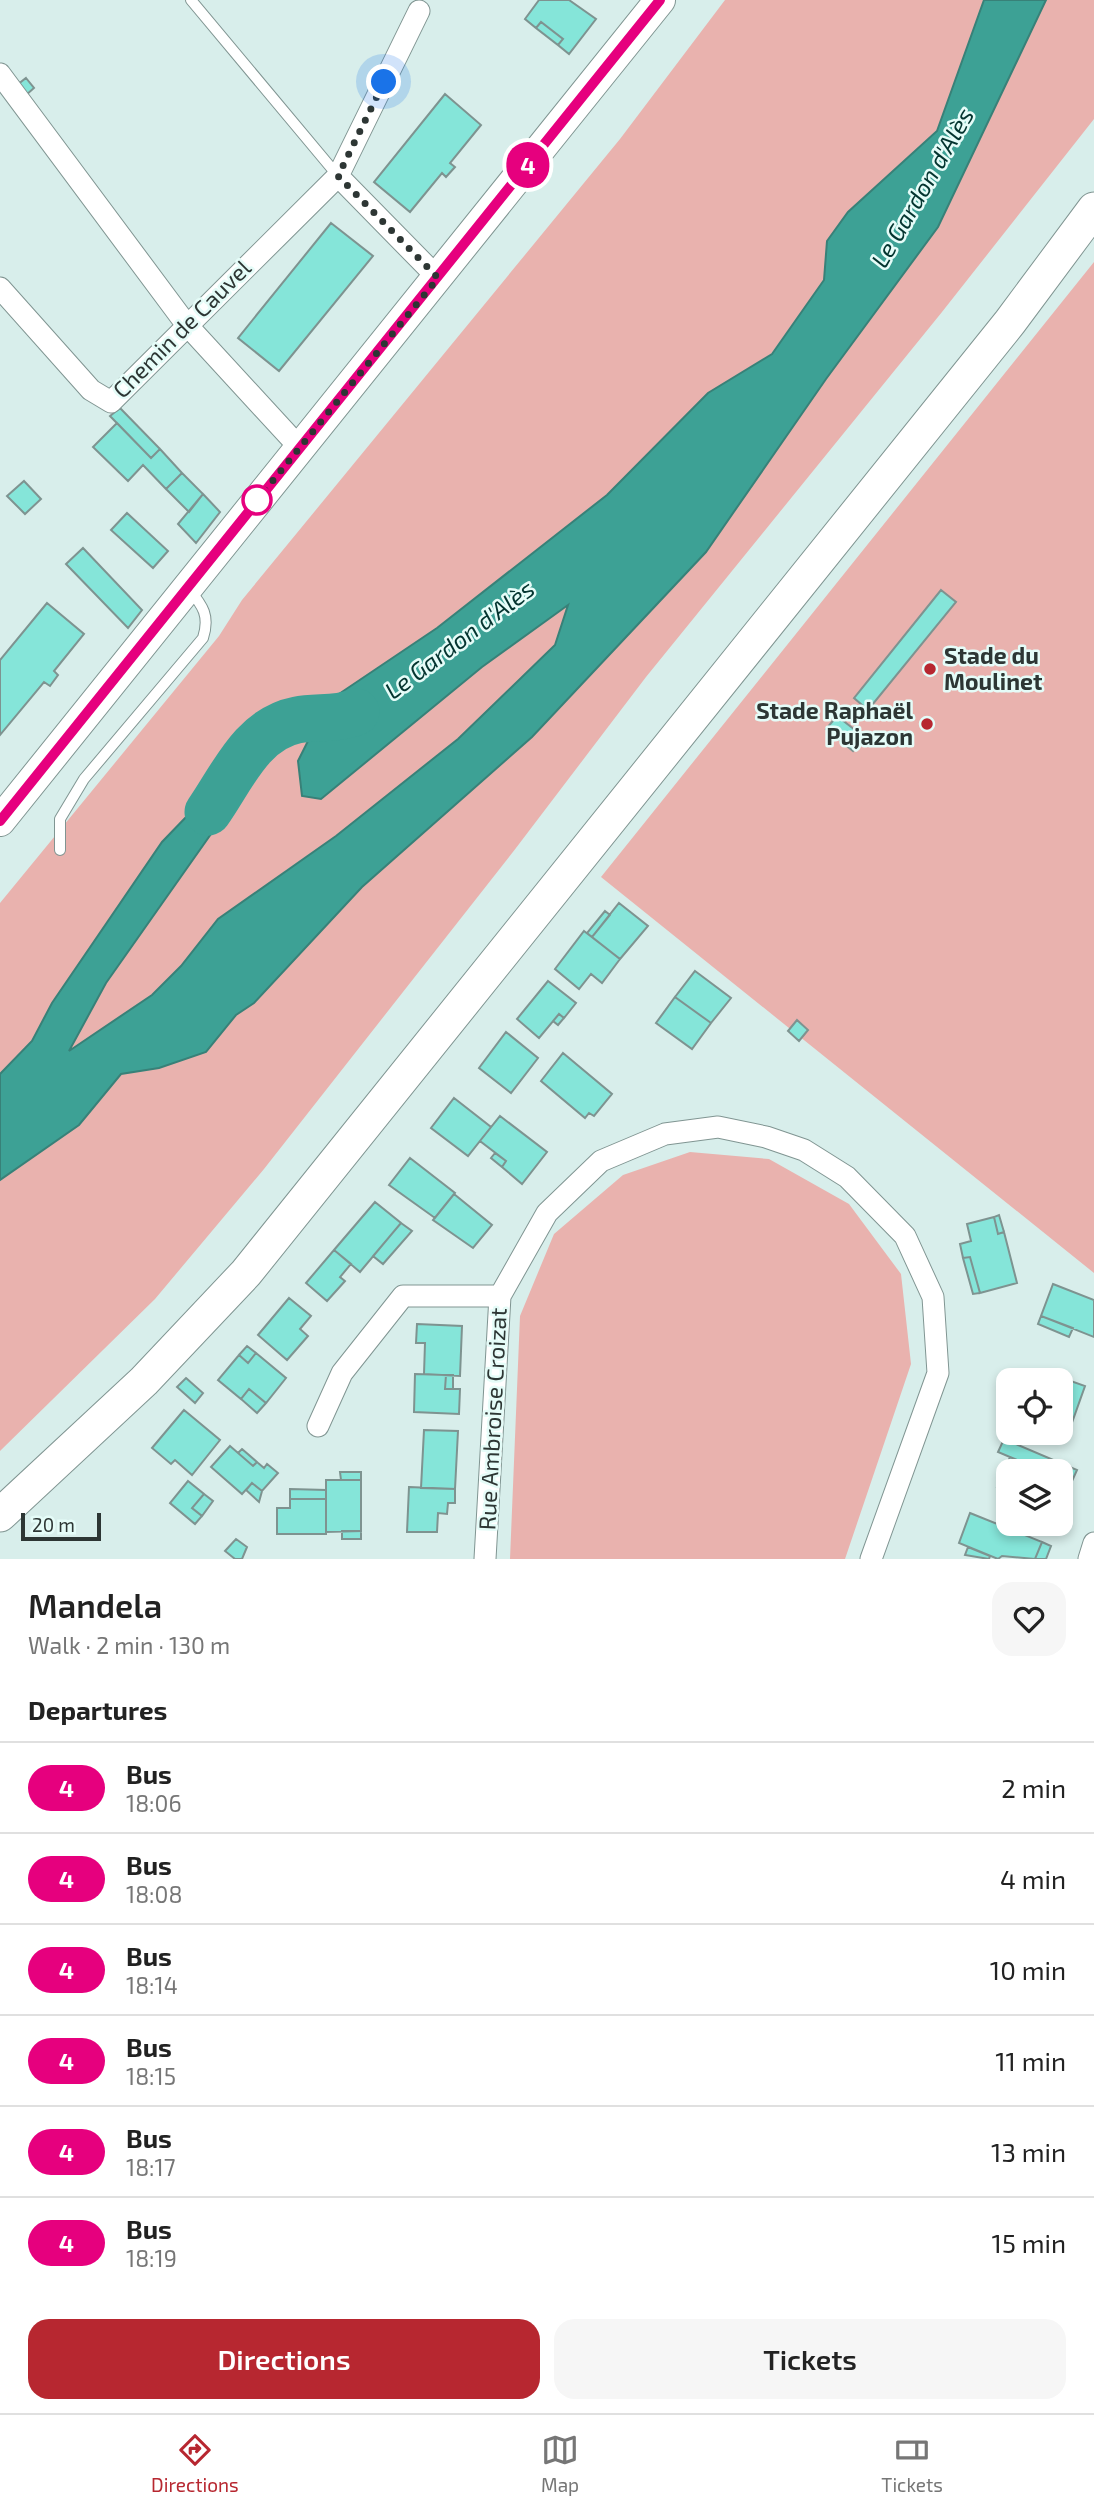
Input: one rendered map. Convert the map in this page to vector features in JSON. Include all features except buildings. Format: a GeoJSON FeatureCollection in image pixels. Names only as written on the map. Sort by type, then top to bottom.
{"type":"FeatureCollection","features":[{"type":"Feature","properties":{"kind":"main road"},"geometry":{"type":"LineString","coordinates":[[0,1515],[144,1381],[246,1273],[1010,322],[1094,209]]}},
{"type":"Feature","properties":{"kind":"street"},"geometry":{"type":"LineString","coordinates":[[0,821],[438,278],[647,4]]}},
{"type":"Feature","properties":{"kind":"street","name":"Chemin de Cauvel"},"geometry":{"type":"LineString","coordinates":[[0,288],[91,390],[111,402],[186,324],[338,176],[419,11]]}},
{"type":"Feature","properties":{"kind":"street"},"geometry":{"type":"LineString","coordinates":[[0,74],[186,324],[300,448]]}},
{"type":"Feature","properties":{"kind":"street"},"geometry":{"type":"LineString","coordinates":[[338,176],[438,278]]}},
{"type":"Feature","properties":{"kind":"street","name":"Rue Ambroise Croizat"},"geometry":{"type":"LineString","coordinates":[[485,1559],[500,1296],[547,1213],[601,1161],[665,1134],[718,1127],[766,1137],[804,1150],[847,1177],[905,1236],[933,1297],[938,1373],[871,1559]]}},
{"type":"Feature","properties":{"kind":"street"},"geometry":{"type":"LineString","coordinates":[[318,1426],[342,1373],[403,1296],[500,1296]]}},
{"type":"Feature","properties":{"kind":"street"},"geometry":{"type":"LineString","coordinates":[[1089,1559],[1094,1543]]}},
{"type":"Feature","properties":{"kind":"lane"},"geometry":{"type":"LineString","coordinates":[[191,0],[338,176]]}},
{"type":"Feature","properties":{"kind":"lane"},"geometry":{"type":"LineString","coordinates":[[60,850],[60,819],[84,779],[203,638],[207,626],[205,608],[187,587]]}},
{"type":"Feature","properties":{"kind":"shaded area"},"geometry":{"type":"Polygon","coordinates":[[[725,0],[984,0],[937,131],[848,212],[827,241],[824,280],[771,354],[708,393],[607,495],[437,628],[324,704],[295,720],[313,730],[298,761],[482,667],[569,604],[555,645],[458,739],[336,836],[285,871],[152,995],[68,1052],[106,983],[218,824],[241,760],[162,842],[52,1003],[32,1041],[0,1074],[0,903],[219,636],[242,600],[620,139],[725,0]]]}},
{"type":"Feature","properties":{"kind":"shaded area"},"geometry":{"type":"Polygon","coordinates":[[[1046,0],[1094,0],[1094,119],[942,312],[646,677],[516,848],[264,1169],[155,1299],[0,1451],[0,1180],[79,1125],[121,1074],[159,1068],[206,1052],[236,1015],[254,1003],[362,887],[532,737],[706,552],[826,379],[938,227],[1046,0]]]}},
{"type":"Feature","properties":{"kind":"shaded area","name":"Stade du Moulinet"},"geometry":{"type":"Polygon","coordinates":[[[1094,262],[1094,1273],[601,877],[1094,262]]]}},
{"type":"Feature","properties":{"kind":"shaded area"},"geometry":{"type":"Polygon","coordinates":[[[690,1152],[769,1159],[849,1204],[901,1274],[911,1364],[845,1559],[510,1559],[520,1316],[554,1234],[623,1175],[690,1152]]]}},
{"type":"Feature","properties":{"kind":"water"},"geometry":{"type":"Polygon","coordinates":[[[984,0],[1046,0],[938,227],[826,379],[706,552],[532,737],[362,887],[254,1003],[236,1015],[206,1052],[159,1068],[121,1074],[79,1125],[0,1180],[0,1074],[32,1041],[52,1003],[162,842],[243,758],[218,824],[106,983],[69,1051],[152,995],[181,966],[218,919],[336,836],[458,739],[555,645],[568,605],[482,667],[321,799],[302,796],[298,761],[313,731],[294,720],[324,704],[437,628],[607,495],[708,393],[772,354],[824,280],[827,241],[848,212],[937,131],[984,0]]]}},
{"type":"Feature","properties":{"kind":"waterway","name":"Le Gardon d'Alès"},"geometry":{"type":"LineString","coordinates":[[208,812],[244,757],[267,733],[297,720],[356,712]]}},
{"type":"Feature","properties":{"kind":"bus line","name":"4"},"geometry":{"type":"LineString","coordinates":[[0,821],[660,0]]}},
{"type":"Feature","properties":{"kind":"place","name":"Stade du Moulinet"},"geometry":{"type":"Point","coordinates":[930,669]}},
{"type":"Feature","properties":{"kind":"place","name":"Stade Raphaël Pujazon"},"geometry":{"type":"Point","coordinates":[927,724]}},
{"type":"Feature","properties":{"kind":"route"},"geometry":{"type":"LineString","coordinates":[[257,500],[438,278],[338,176],[384,82]]}}]}
